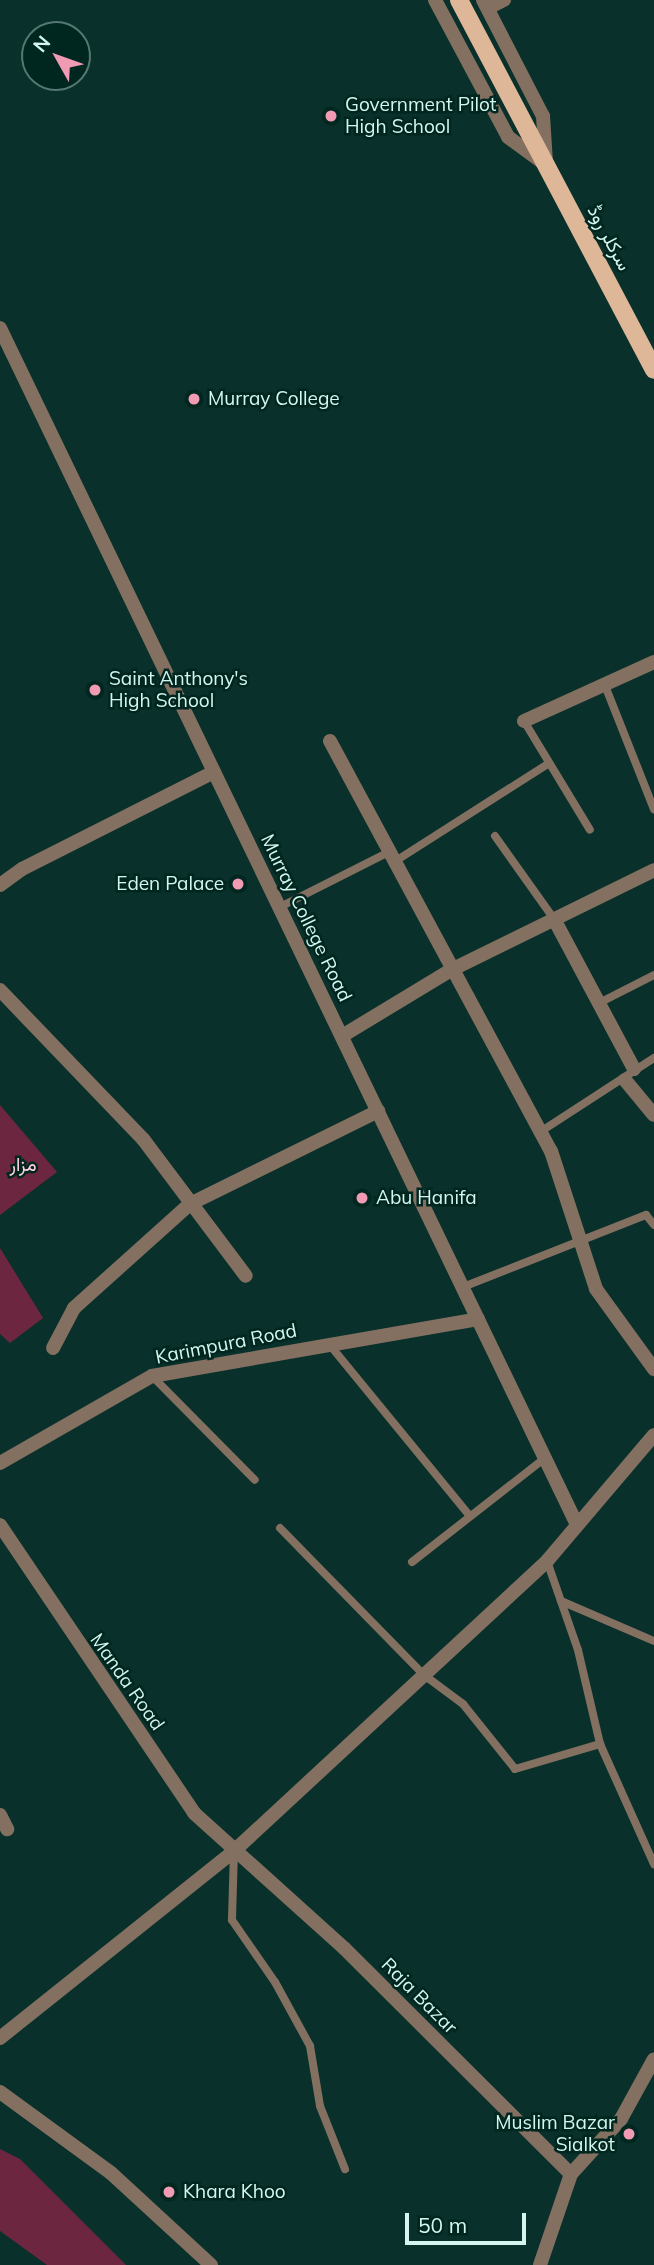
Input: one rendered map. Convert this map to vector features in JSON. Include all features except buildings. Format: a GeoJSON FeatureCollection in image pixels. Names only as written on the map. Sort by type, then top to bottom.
{"type":"FeatureCollection","features":[{"type":"Feature","properties":{"kind":"main road","name":"سرکلر روڈ"},"geometry":{"type":"LineString","coordinates":[[458,0],[654,370]]}},
{"type":"Feature","properties":{"kind":"street"},"geometry":{"type":"LineString","coordinates":[[435,0],[508,137],[547,164]]}},
{"type":"Feature","properties":{"kind":"street"},"geometry":{"type":"LineString","coordinates":[[504,0],[485,4],[543,116],[547,164]]}},
{"type":"Feature","properties":{"kind":"street","name":"Murray College Road"},"geometry":{"type":"LineString","coordinates":[[0,328],[577,1525]]}},
{"type":"Feature","properties":{"kind":"street"},"geometry":{"type":"LineString","coordinates":[[524,721],[604,683],[654,663]]}},
{"type":"Feature","properties":{"kind":"street"},"geometry":{"type":"LineString","coordinates":[[330,741],[451,970],[541,1132],[596,1289],[654,1369]]}},
{"type":"Feature","properties":{"kind":"street"},"geometry":{"type":"LineString","coordinates":[[0,884],[22,869],[214,772]]}},
{"type":"Feature","properties":{"kind":"street"},"geometry":{"type":"LineString","coordinates":[[342,1036],[451,970],[654,870]]}},
{"type":"Feature","properties":{"kind":"street"},"geometry":{"type":"LineString","coordinates":[[554,919],[601,1002],[629,1074],[654,1115]]}},
{"type":"Feature","properties":{"kind":"street"},"geometry":{"type":"LineString","coordinates":[[0,990],[144,1139],[246,1276]]}},
{"type":"Feature","properties":{"kind":"street"},"geometry":{"type":"LineString","coordinates":[[53,1348],[74,1308],[190,1203],[378,1111]]}},
{"type":"Feature","properties":{"kind":"street","name":"Karimpura Road"},"geometry":{"type":"LineString","coordinates":[[0,1463],[152,1376],[478,1319]]}},
{"type":"Feature","properties":{"kind":"street"},"geometry":{"type":"LineString","coordinates":[[3,2030],[234,1852],[547,1560],[654,1436]]}},
{"type":"Feature","properties":{"kind":"street","name":"Manda Road"},"geometry":{"type":"LineString","coordinates":[[0,1525],[194,1813],[234,1852]]}},
{"type":"Feature","properties":{"kind":"street"},"geometry":{"type":"LineString","coordinates":[[0,1815],[7,1829]]}},
{"type":"Feature","properties":{"kind":"street","name":"Raja Bazar"},"geometry":{"type":"LineString","coordinates":[[234,1852],[344,1948],[571,2174]]}},
{"type":"Feature","properties":{"kind":"street"},"geometry":{"type":"LineString","coordinates":[[540,2265],[571,2174],[621,2119],[654,2059]]}},
{"type":"Feature","properties":{"kind":"street"},"geometry":{"type":"LineString","coordinates":[[0,2092],[111,2173],[211,2265]]}},
{"type":"Feature","properties":{"kind":"lane"},"geometry":{"type":"LineString","coordinates":[[604,683],[654,809]]}},
{"type":"Feature","properties":{"kind":"lane"},"geometry":{"type":"LineString","coordinates":[[524,721],[590,830]]}},
{"type":"Feature","properties":{"kind":"lane"},"geometry":{"type":"LineString","coordinates":[[279,907],[391,857],[548,764]]}},
{"type":"Feature","properties":{"kind":"lane"},"geometry":{"type":"LineString","coordinates":[[495,835],[554,919]]}},
{"type":"Feature","properties":{"kind":"lane"},"geometry":{"type":"LineString","coordinates":[[601,1002],[654,975]]}},
{"type":"Feature","properties":{"kind":"lane"},"geometry":{"type":"LineString","coordinates":[[541,1132],[654,1058]]}},
{"type":"Feature","properties":{"kind":"lane"},"geometry":{"type":"LineString","coordinates":[[463,1287],[646,1215],[654,1225]]}},
{"type":"Feature","properties":{"kind":"lane"},"geometry":{"type":"LineString","coordinates":[[328,1344],[470,1516]]}},
{"type":"Feature","properties":{"kind":"lane"},"geometry":{"type":"LineString","coordinates":[[152,1376],[255,1480]]}},
{"type":"Feature","properties":{"kind":"lane"},"geometry":{"type":"LineString","coordinates":[[412,1562],[545,1458]]}},
{"type":"Feature","properties":{"kind":"lane"},"geometry":{"type":"LineString","coordinates":[[280,1528],[424,1675],[463,1704],[515,1769],[600,1744]]}},
{"type":"Feature","properties":{"kind":"lane"},"geometry":{"type":"LineString","coordinates":[[547,1560],[578,1650],[600,1744],[654,1864]]}},
{"type":"Feature","properties":{"kind":"lane"},"geometry":{"type":"LineString","coordinates":[[561,1601],[654,1641]]}},
{"type":"Feature","properties":{"kind":"lane"},"geometry":{"type":"LineString","coordinates":[[234,1852],[232,1920],[275,1982],[310,2046],[320,2106],[345,2169]]}},
{"type":"Feature","properties":{"kind":"green space","name":"مزار"},"geometry":{"type":"Polygon","coordinates":[[[0,1105],[57,1172],[0,1215],[0,1105]]]}},
{"type":"Feature","properties":{"kind":"green space"},"geometry":{"type":"Polygon","coordinates":[[[0,1248],[43,1318],[10,1343],[0,1334],[0,1248]]]}},
{"type":"Feature","properties":{"kind":"green space"},"geometry":{"type":"Polygon","coordinates":[[[0,2149],[20,2159],[126,2265],[47,2265],[0,2231],[0,2149]]]}},
{"type":"Feature","properties":{"kind":"place","name":"Government Pilot High School"},"geometry":{"type":"Point","coordinates":[331,116]}},
{"type":"Feature","properties":{"kind":"place","name":"Murray College"},"geometry":{"type":"Point","coordinates":[194,399]}},
{"type":"Feature","properties":{"kind":"place","name":"Saint Anthony's High School"},"geometry":{"type":"Point","coordinates":[95,690]}},
{"type":"Feature","properties":{"kind":"place","name":"Eden Palace"},"geometry":{"type":"Point","coordinates":[238,884]}},
{"type":"Feature","properties":{"kind":"place","name":"Abu Hanifa"},"geometry":{"type":"Point","coordinates":[362,1198]}},
{"type":"Feature","properties":{"kind":"place","name":"Muslim Bazar Sialkot"},"geometry":{"type":"Point","coordinates":[629,2134]}},
{"type":"Feature","properties":{"kind":"place","name":"Khara Khoo"},"geometry":{"type":"Point","coordinates":[169,2192]}}]}
